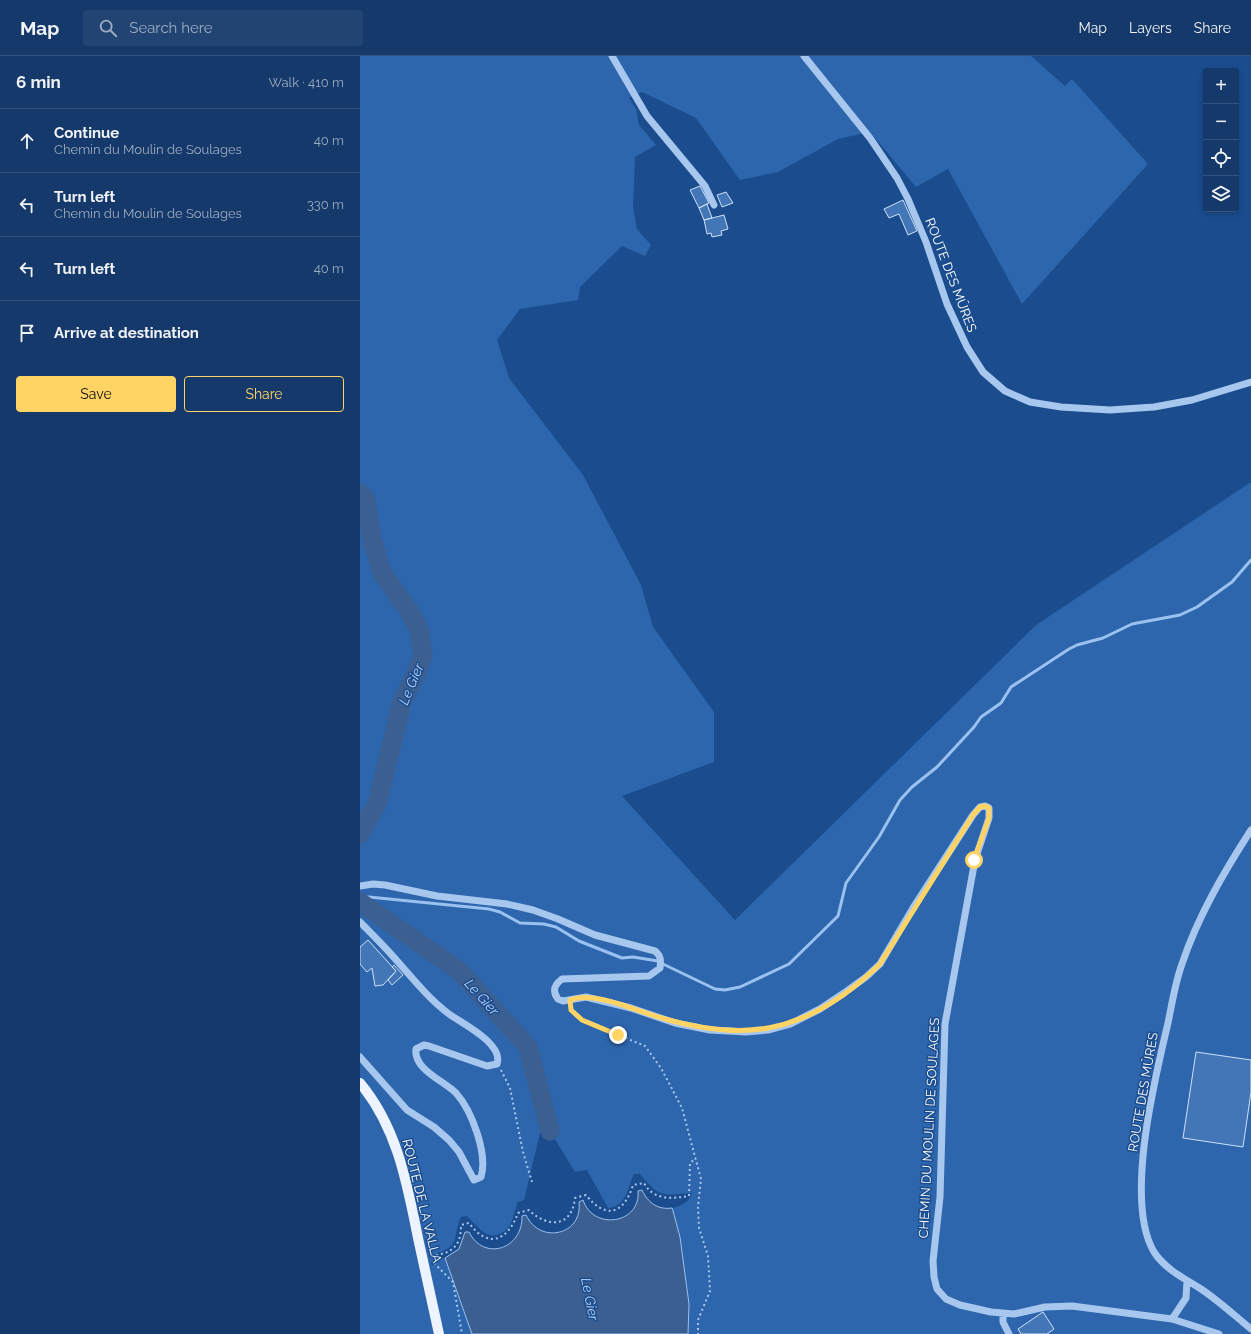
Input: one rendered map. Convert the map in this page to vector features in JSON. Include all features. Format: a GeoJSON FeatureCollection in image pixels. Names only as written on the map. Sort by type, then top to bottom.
{"type":"FeatureCollection","features":[{"type":"Feature","properties":{"kind":"main road","name":"ROUTE DE LA VALLA"},"geometry":{"type":"LineString","coordinates":[[360,1083],[373,1098],[393,1137],[403,1168],[439,1334]]}},
{"type":"Feature","properties":{"kind":"street"},"geometry":{"type":"LineString","coordinates":[[612,56],[647,116],[706,186],[714,205]]}},
{"type":"Feature","properties":{"kind":"street","name":"ROUTE DES MÛRES"},"geometry":{"type":"LineString","coordinates":[[804,56],[870,138],[897,178],[908,199],[926,242],[947,304],[967,346],[983,372],[1005,391],[1030,402],[1061,407],[1110,410],[1154,407],[1192,400],[1251,382]]}},
{"type":"Feature","properties":{"kind":"street","name":"CHEMIN DU MOULIN DE SOULAGES"},"geometry":{"type":"LineString","coordinates":[[570,1000],[586,997],[631,1008],[675,1023],[710,1030],[746,1032],[768,1030],[790,1024],[820,1009],[866,978],[880,964],[973,815],[980,807],[985,806],[989,808],[989,818],[974,860],[945,1024],[940,1197],[934,1266],[937,1289],[946,1299],[960,1305],[1003,1314],[1059,1305],[1172,1319],[1219,1334]]}},
{"type":"Feature","properties":{"kind":"street","name":"ROUTE DES MÛRES"},"geometry":{"type":"LineString","coordinates":[[1251,830],[1202,914],[1182,964],[1160,1058],[1146,1127],[1142,1164],[1142,1193],[1149,1241],[1155,1253],[1163,1262],[1187,1281],[1202,1290],[1251,1329]]}},
{"type":"Feature","properties":{"kind":"street"},"geometry":{"type":"LineString","coordinates":[[360,886],[372,884],[385,885],[437,896],[507,904],[533,910],[595,935],[655,951],[660,956],[660,968],[649,976],[562,979],[555,986],[555,995],[558,999],[563,1001],[570,1000]]}},
{"type":"Feature","properties":{"kind":"street"},"geometry":{"type":"LineString","coordinates":[[360,922],[398,961],[421,989],[448,1013],[485,1039],[495,1048],[498,1055],[497,1064],[487,1066],[429,1046],[424,1045],[416,1049],[417,1059],[421,1065],[456,1093],[466,1106],[473,1121],[482,1163],[481,1178],[474,1180],[459,1152],[448,1140],[434,1127],[407,1110],[360,1057]]}},
{"type":"Feature","properties":{"kind":"street"},"geometry":{"type":"LineString","coordinates":[[1172,1319],[1186,1298],[1187,1281]]}},
{"type":"Feature","properties":{"kind":"street"},"geometry":{"type":"LineString","coordinates":[[1003,1314],[1003,1322],[1008,1334]]}},
{"type":"Feature","properties":{"kind":"path"},"geometry":{"type":"LineString","coordinates":[[570,1000],[571,1010],[582,1020],[645,1046],[661,1068],[682,1108],[701,1179],[698,1207],[700,1228],[708,1256],[710,1291],[698,1320],[698,1334]]}},
{"type":"Feature","properties":{"kind":"path"},"geometry":{"type":"LineString","coordinates":[[497,1064],[510,1088],[523,1152],[532,1182]]}},
{"type":"Feature","properties":{"kind":"path"},"geometry":{"type":"LineString","coordinates":[[422,1257],[450,1252],[459,1241],[461,1225],[469,1223],[476,1232],[483,1237],[500,1239],[514,1226],[518,1213],[529,1210],[544,1222],[556,1222],[566,1219],[572,1212],[576,1198],[586,1195],[593,1204],[607,1211],[619,1208],[625,1204],[633,1185],[644,1183],[647,1190],[658,1197],[673,1198],[689,1196],[690,1163],[696,1158]]}},
{"type":"Feature","properties":{"kind":"path"},"geometry":{"type":"LineString","coordinates":[[422,1257],[434,1263],[453,1282],[462,1334]]}},
{"type":"Feature","properties":{"kind":"shaded area"},"geometry":{"type":"Polygon","coordinates":[[[360,56],[1031,56],[1065,86],[1072,79],[1148,164],[1022,304],[948,169],[916,187],[870,132],[838,139],[778,172],[740,180],[696,118],[642,92],[629,98],[636,109],[639,125],[656,145],[635,157],[633,207],[637,229],[651,245],[645,256],[622,246],[580,287],[578,300],[520,309],[497,340],[509,378],[583,475],[641,585],[653,627],[714,712],[714,762],[622,796],[735,920],[1036,625],[1251,482],[1251,1334],[688,1334],[689,1304],[680,1237],[672,1208],[685,1203],[692,1193],[674,1195],[662,1193],[646,1182],[640,1174],[634,1174],[626,1196],[623,1200],[614,1207],[608,1208],[587,1170],[575,1172],[550,1131],[540,1133],[524,1200],[518,1202],[507,1230],[500,1234],[490,1235],[482,1231],[467,1216],[461,1217],[453,1243],[450,1247],[437,1253],[441,1258],[445,1258],[472,1334],[360,1334],[360,56]]]}},
{"type":"Feature","properties":{"kind":"water"},"geometry":{"type":"Polygon","coordinates":[[[642,1190],[647,1199],[654,1205],[662,1208],[672,1208],[673,1211],[680,1237],[689,1304],[688,1334],[472,1334],[445,1258],[459,1249],[465,1232],[469,1232],[476,1241],[484,1247],[493,1249],[502,1248],[516,1237],[521,1227],[522,1216],[526,1215],[532,1224],[541,1230],[550,1233],[559,1232],[568,1229],[574,1222],[578,1213],[579,1202],[583,1200],[588,1210],[596,1216],[615,1220],[625,1217],[632,1211],[637,1202],[638,1191],[642,1190]]]}},
{"type":"Feature","properties":{"kind":"building"},"geometry":{"type":"Polygon","coordinates":[[[700,186],[709,203],[699,208],[690,190],[700,186]]]}},
{"type":"Feature","properties":{"kind":"building"},"geometry":{"type":"Polygon","coordinates":[[[726,192],[733,203],[722,207],[717,195],[726,192]]]}},
{"type":"Feature","properties":{"kind":"building"},"geometry":{"type":"Polygon","coordinates":[[[903,200],[917,231],[908,235],[899,214],[889,218],[884,209],[903,200]]]}},
{"type":"Feature","properties":{"kind":"building"},"geometry":{"type":"Polygon","coordinates":[[[707,204],[712,218],[704,220],[699,208],[707,204]]]}},
{"type":"Feature","properties":{"kind":"building"},"geometry":{"type":"Polygon","coordinates":[[[724,215],[728,229],[721,231],[722,235],[712,237],[711,233],[707,234],[704,220],[724,215]]]}},
{"type":"Feature","properties":{"kind":"building"},"geometry":{"type":"Polygon","coordinates":[[[368,940],[396,971],[383,985],[375,986],[372,968],[367,972],[360,964],[360,947],[368,940]]]}},
{"type":"Feature","properties":{"kind":"building"},"geometry":{"type":"Polygon","coordinates":[[[394,965],[403,975],[392,985],[388,980],[396,971],[392,967],[394,965]]]}},
{"type":"Feature","properties":{"kind":"building"},"geometry":{"type":"Polygon","coordinates":[[[1196,1052],[1251,1060],[1251,1092],[1243,1147],[1183,1138],[1196,1052]]]}},
{"type":"Feature","properties":{"kind":"building"},"geometry":{"type":"Polygon","coordinates":[[[1043,1312],[1054,1329],[1047,1334],[1021,1334],[1018,1329],[1043,1312]]]}},
{"type":"Feature","properties":{"kind":"waterway","name":"Le Gier"},"geometry":{"type":"LineString","coordinates":[[360,493],[366,500],[372,539],[382,573],[407,608],[419,629],[423,655],[418,670],[402,702],[377,804],[360,834]]}},
{"type":"Feature","properties":{"kind":"waterway"},"geometry":{"type":"LineString","coordinates":[[663,964],[715,989],[725,990],[740,987],[789,964],[838,916],[846,883],[879,837],[900,800],[912,787],[937,767],[974,727],[981,717],[1001,703],[1011,687],[1077,645],[1103,638],[1132,624],[1180,615],[1197,607],[1232,582],[1251,560]]}},
{"type":"Feature","properties":{"kind":"waterway"},"geometry":{"type":"LineString","coordinates":[[360,898],[369,897],[489,909],[500,912],[520,923],[544,924],[556,927],[579,941],[622,958],[633,957],[658,961]]}},
{"type":"Feature","properties":{"kind":"waterway","name":"Le Gier"},"geometry":{"type":"LineString","coordinates":[[360,902],[458,970],[528,1047],[550,1131]]}},
{"type":"Feature","properties":{"kind":"route"},"geometry":{"type":"LineString","coordinates":[[618,1035],[582,1020],[571,1010],[570,1000],[577,997],[586,997],[631,1008],[675,1023],[710,1030],[746,1032],[768,1030],[790,1024],[820,1009],[844,993],[866,978],[880,964],[913,908],[973,815],[980,807],[985,806],[989,808],[989,818],[974,860]]}}]}
